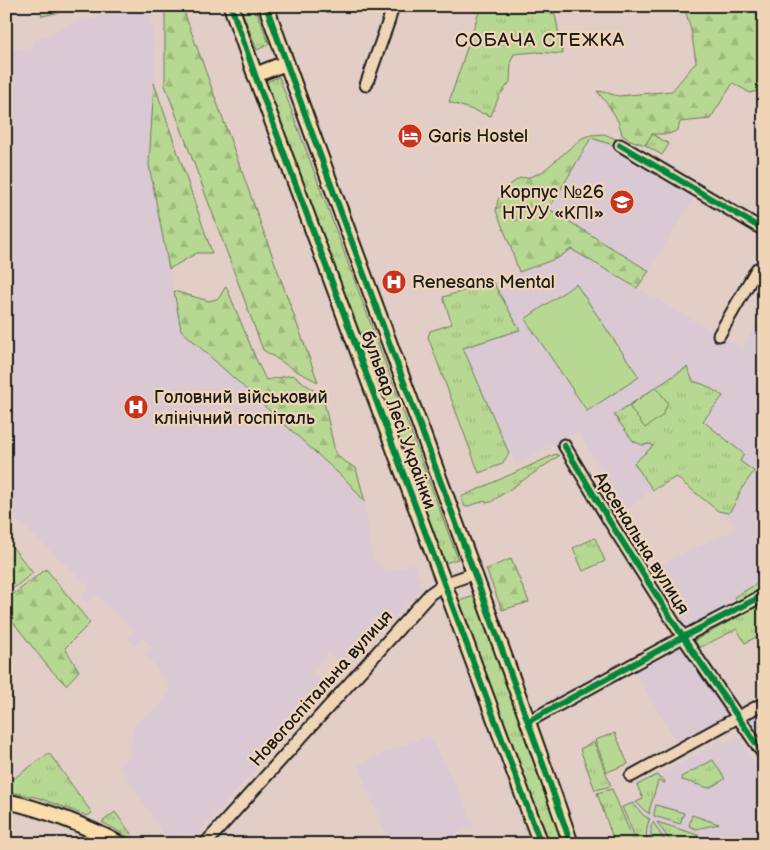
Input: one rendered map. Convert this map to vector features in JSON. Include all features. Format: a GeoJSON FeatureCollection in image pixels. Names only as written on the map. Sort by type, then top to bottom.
{"type":"FeatureCollection","features":[{"type":"Feature","properties":{"kind":"main road","name":"бульвар Лесі Українки"},"geometry":{"type":"LineString","coordinates":[[231,6],[541,844]]}},
{"type":"Feature","properties":{"kind":"main road","name":"бульвар Лесі Українки"},"geometry":{"type":"LineString","coordinates":[[266,6],[475,573],[571,844]]}},
{"type":"Feature","properties":{"kind":"main road"},"geometry":{"type":"LineString","coordinates":[[255,74],[286,63]]}},
{"type":"Feature","properties":{"kind":"main road"},"geometry":{"type":"LineString","coordinates":[[6,801],[25,805],[74,823],[120,844]]}},
{"type":"Feature","properties":{"kind":"street"},"geometry":{"type":"LineString","coordinates":[[366,84],[389,20],[392,6]]}},
{"type":"Feature","properties":{"kind":"street"},"geometry":{"type":"LineString","coordinates":[[620,144],[764,230]]}},
{"type":"Feature","properties":{"kind":"street"},"geometry":{"type":"LineString","coordinates":[[719,335],[757,269]]}},
{"type":"Feature","properties":{"kind":"street","name":"Арсенальна вулиця"},"geometry":{"type":"LineString","coordinates":[[564,445],[683,637],[764,755]]}},
{"type":"Feature","properties":{"kind":"street","name":"Новогоспітальна вулиця"},"geometry":{"type":"LineString","coordinates":[[205,844],[430,594],[444,584],[475,573]]}},
{"type":"Feature","properties":{"kind":"street"},"geometry":{"type":"LineString","coordinates":[[528,721],[683,637],[764,596]]}},
{"type":"Feature","properties":{"kind":"street"},"geometry":{"type":"LineString","coordinates":[[631,776],[764,702]]}},
{"type":"Feature","properties":{"kind":"shaded area","name":"Головний військовий клінічний госпіталь"},"geometry":{"type":"Polygon","coordinates":[[[149,6],[156,55],[149,165],[181,330],[349,484],[365,502],[372,558],[387,572],[414,563],[422,588],[347,669],[329,653],[312,672],[330,688],[198,834],[167,840],[119,765],[130,756],[133,726],[162,702],[170,688],[146,654],[152,647],[142,638],[135,646],[127,638],[134,631],[96,595],[87,604],[80,597],[89,587],[6,510],[6,41],[11,42],[12,49],[33,47],[33,41],[75,22],[149,6]]]}},
{"type":"Feature","properties":{"kind":"shaded area","name":"Корпус №26 НТУУ «КПІ»"},"geometry":{"type":"Polygon","coordinates":[[[605,136],[610,144],[696,194],[649,271],[549,209],[591,138],[605,136]]]}},
{"type":"Feature","properties":{"kind":"shaded area"},"geometry":{"type":"Polygon","coordinates":[[[571,249],[742,348],[764,311],[764,592],[690,631],[650,573],[674,557],[738,528],[676,477],[653,490],[624,511],[578,432],[516,464],[462,348],[519,330],[493,282],[558,258],[571,249]]]}},
{"type":"Feature","properties":{"kind":"shaded area"},"geometry":{"type":"Polygon","coordinates":[[[683,642],[732,715],[679,747],[633,669],[683,642]]]}},
{"type":"Feature","properties":{"kind":"shaded area"},"geometry":{"type":"Polygon","coordinates":[[[764,708],[764,745],[748,723],[750,716],[764,708]]]}},
{"type":"Feature","properties":{"kind":"shaded area"},"geometry":{"type":"Polygon","coordinates":[[[430,735],[466,805],[473,826],[454,833],[458,844],[389,844],[357,764],[430,735]]]}},
{"type":"Feature","properties":{"kind":"shaded area"},"geometry":{"type":"Polygon","coordinates":[[[739,737],[764,779],[764,844],[636,844],[620,807],[642,798],[635,784],[677,765],[723,739],[726,745],[739,737]]]}},
{"type":"Feature","properties":{"kind":"green space"},"geometry":{"type":"Polygon","coordinates":[[[65,6],[89,6],[42,16],[41,11],[65,6]]]}},
{"type":"Feature","properties":{"kind":"green space"},"geometry":{"type":"Polygon","coordinates":[[[165,6],[182,6],[318,382],[263,350],[165,85],[165,6]]]}},
{"type":"Feature","properties":{"kind":"green space"},"geometry":{"type":"Polygon","coordinates":[[[240,6],[255,6],[269,44],[257,50],[240,6]]]}},
{"type":"Feature","properties":{"kind":"green space"},"geometry":{"type":"Polygon","coordinates":[[[481,6],[555,14],[563,54],[535,52],[514,54],[511,61],[510,82],[499,96],[491,116],[449,102],[481,6]]]}},
{"type":"Feature","properties":{"kind":"green space"},"geometry":{"type":"Polygon","coordinates":[[[684,6],[740,6],[751,12],[756,6],[764,6],[764,18],[762,21],[764,23],[764,89],[750,93],[733,83],[710,119],[680,122],[678,130],[669,134],[652,134],[645,145],[630,140],[622,135],[616,117],[597,91],[618,96],[672,91],[696,62],[691,30],[684,6]]]}},
{"type":"Feature","properties":{"kind":"green space"},"geometry":{"type":"Polygon","coordinates":[[[279,77],[458,559],[445,563],[266,82],[279,77]]]}},
{"type":"Feature","properties":{"kind":"green space"},"geometry":{"type":"Polygon","coordinates":[[[154,83],[212,253],[197,253],[169,269],[149,165],[154,83]]]}},
{"type":"Feature","properties":{"kind":"green space"},"geometry":{"type":"Polygon","coordinates":[[[604,134],[616,139],[617,145],[591,138],[549,209],[649,271],[637,288],[571,249],[558,258],[519,272],[496,211],[498,200],[505,188],[520,178],[530,177],[542,172],[582,138],[604,134]]]}},
{"type":"Feature","properties":{"kind":"green space"},"geometry":{"type":"Polygon","coordinates":[[[652,134],[669,144],[662,155],[645,145],[652,134]]]}},
{"type":"Feature","properties":{"kind":"green space"},"geometry":{"type":"Polygon","coordinates":[[[493,282],[520,330],[463,348],[509,453],[502,464],[479,473],[428,337],[430,331],[452,324],[443,297],[493,282]]]}},
{"type":"Feature","properties":{"kind":"green space"},"geometry":{"type":"Polygon","coordinates":[[[576,284],[639,377],[587,411],[525,319],[576,284]]]}},
{"type":"Feature","properties":{"kind":"green space"},"geometry":{"type":"Polygon","coordinates":[[[226,286],[266,380],[293,375],[323,397],[335,452],[342,460],[356,468],[365,502],[349,483],[181,330],[174,291],[209,301],[219,298],[226,286]]]}},
{"type":"Feature","properties":{"kind":"green space"},"geometry":{"type":"Polygon","coordinates":[[[687,367],[693,381],[705,385],[723,396],[703,421],[744,454],[740,461],[754,471],[740,491],[729,513],[718,511],[676,477],[653,490],[634,463],[653,446],[651,444],[642,445],[633,441],[614,415],[687,367]]]}},
{"type":"Feature","properties":{"kind":"green space"},"geometry":{"type":"Polygon","coordinates":[[[656,387],[668,403],[662,416],[645,428],[629,406],[656,387]]]}},
{"type":"Feature","properties":{"kind":"green space"},"geometry":{"type":"Polygon","coordinates":[[[556,454],[559,456],[491,502],[486,503],[485,501],[465,507],[461,497],[556,454]]]}},
{"type":"Feature","properties":{"kind":"green space"},"geometry":{"type":"Polygon","coordinates":[[[595,538],[605,561],[583,571],[573,548],[595,538]]]}},
{"type":"Feature","properties":{"kind":"green space"},"geometry":{"type":"Polygon","coordinates":[[[6,539],[33,573],[6,594],[6,539]]]}},
{"type":"Feature","properties":{"kind":"green space"},"geometry":{"type":"Polygon","coordinates":[[[511,559],[529,602],[502,610],[486,569],[511,559]]]}},
{"type":"Feature","properties":{"kind":"green space"},"geometry":{"type":"Polygon","coordinates":[[[46,569],[90,623],[65,648],[79,671],[66,685],[49,668],[6,613],[6,600],[46,569]]]}},
{"type":"Feature","properties":{"kind":"green space"},"geometry":{"type":"Polygon","coordinates":[[[764,580],[764,592],[738,605],[734,597],[764,580]]]}},
{"type":"Feature","properties":{"kind":"green space"},"geometry":{"type":"Polygon","coordinates":[[[475,596],[563,844],[549,844],[459,601],[475,596]]]}},
{"type":"Feature","properties":{"kind":"green space"},"geometry":{"type":"Polygon","coordinates":[[[764,603],[764,633],[745,643],[737,629],[699,648],[695,640],[764,603]]]}},
{"type":"Feature","properties":{"kind":"green space"},"geometry":{"type":"Polygon","coordinates":[[[615,733],[628,764],[607,772],[595,740],[615,733]]]}},
{"type":"Feature","properties":{"kind":"green space"},"geometry":{"type":"Polygon","coordinates":[[[594,742],[611,786],[595,790],[580,749],[594,742]]]}},
{"type":"Feature","properties":{"kind":"green space"},"geometry":{"type":"Polygon","coordinates":[[[49,753],[92,813],[87,816],[39,798],[6,791],[6,784],[49,753]]]}},
{"type":"Feature","properties":{"kind":"green space"},"geometry":{"type":"Polygon","coordinates":[[[713,760],[725,779],[709,788],[682,780],[681,777],[713,760]]]}},
{"type":"Feature","properties":{"kind":"green space"},"geometry":{"type":"Polygon","coordinates":[[[657,775],[665,783],[658,781],[649,811],[650,814],[636,802],[643,799],[637,785],[657,775]]]}},
{"type":"Feature","properties":{"kind":"green space"},"geometry":{"type":"Polygon","coordinates":[[[612,789],[635,844],[615,844],[597,793],[612,789]]]}},
{"type":"Feature","properties":{"kind":"green space"},"geometry":{"type":"Polygon","coordinates":[[[633,803],[643,815],[650,819],[647,831],[647,844],[638,844],[622,807],[633,803]]]}},
{"type":"Feature","properties":{"kind":"green space"},"geometry":{"type":"Polygon","coordinates":[[[656,805],[684,813],[680,824],[654,816],[656,805]]]}},
{"type":"Feature","properties":{"kind":"green space"},"geometry":{"type":"Polygon","coordinates":[[[115,812],[137,842],[102,822],[115,812]]]}},
{"type":"Feature","properties":{"kind":"green space"},"geometry":{"type":"Polygon","coordinates":[[[692,815],[719,824],[696,829],[689,826],[692,815]]]}},
{"type":"Feature","properties":{"kind":"green space"},"geometry":{"type":"Polygon","coordinates":[[[653,822],[667,844],[651,844],[651,826],[653,822]]]}},
{"type":"Feature","properties":{"kind":"green space"},"geometry":{"type":"Polygon","coordinates":[[[657,822],[698,835],[700,844],[672,844],[657,822]]]}},
{"type":"Feature","properties":{"kind":"tunnel"},"geometry":{"type":"LineString","coordinates":[[757,269],[764,256]]}},
{"type":"Feature","properties":{"kind":"cycle path"},"geometry":{"type":"LineString","coordinates":[[231,6],[541,844]]}},
{"type":"Feature","properties":{"kind":"cycle path"},"geometry":{"type":"LineString","coordinates":[[266,6],[571,844]]}},
{"type":"Feature","properties":{"kind":"cycle path"},"geometry":{"type":"LineString","coordinates":[[620,145],[764,230]]}},
{"type":"Feature","properties":{"kind":"cycle path"},"geometry":{"type":"LineString","coordinates":[[564,445],[683,637],[764,755]]}},
{"type":"Feature","properties":{"kind":"cycle path"},"geometry":{"type":"LineString","coordinates":[[529,721],[764,595]]}},
{"type":"Feature","properties":{"kind":"place","name":"Garis Hostel"},"geometry":{"type":"Point","coordinates":[410,136]}},
{"type":"Feature","properties":{"kind":"place","name":"Корпус №26 НТУУ «КПІ»"},"geometry":{"type":"Point","coordinates":[622,202]}},
{"type":"Feature","properties":{"kind":"place","name":"Renesans Mental"},"geometry":{"type":"Point","coordinates":[394,282]}},
{"type":"Feature","properties":{"kind":"place","name":"Головний військовий клінічний госпіталь"},"geometry":{"type":"Point","coordinates":[136,407]}},
{"type":"Feature","properties":{"kind":"district","name":"СОБАЧА СТЕЖКА"},"geometry":{"type":"Point","coordinates":[540,39]}}]}
